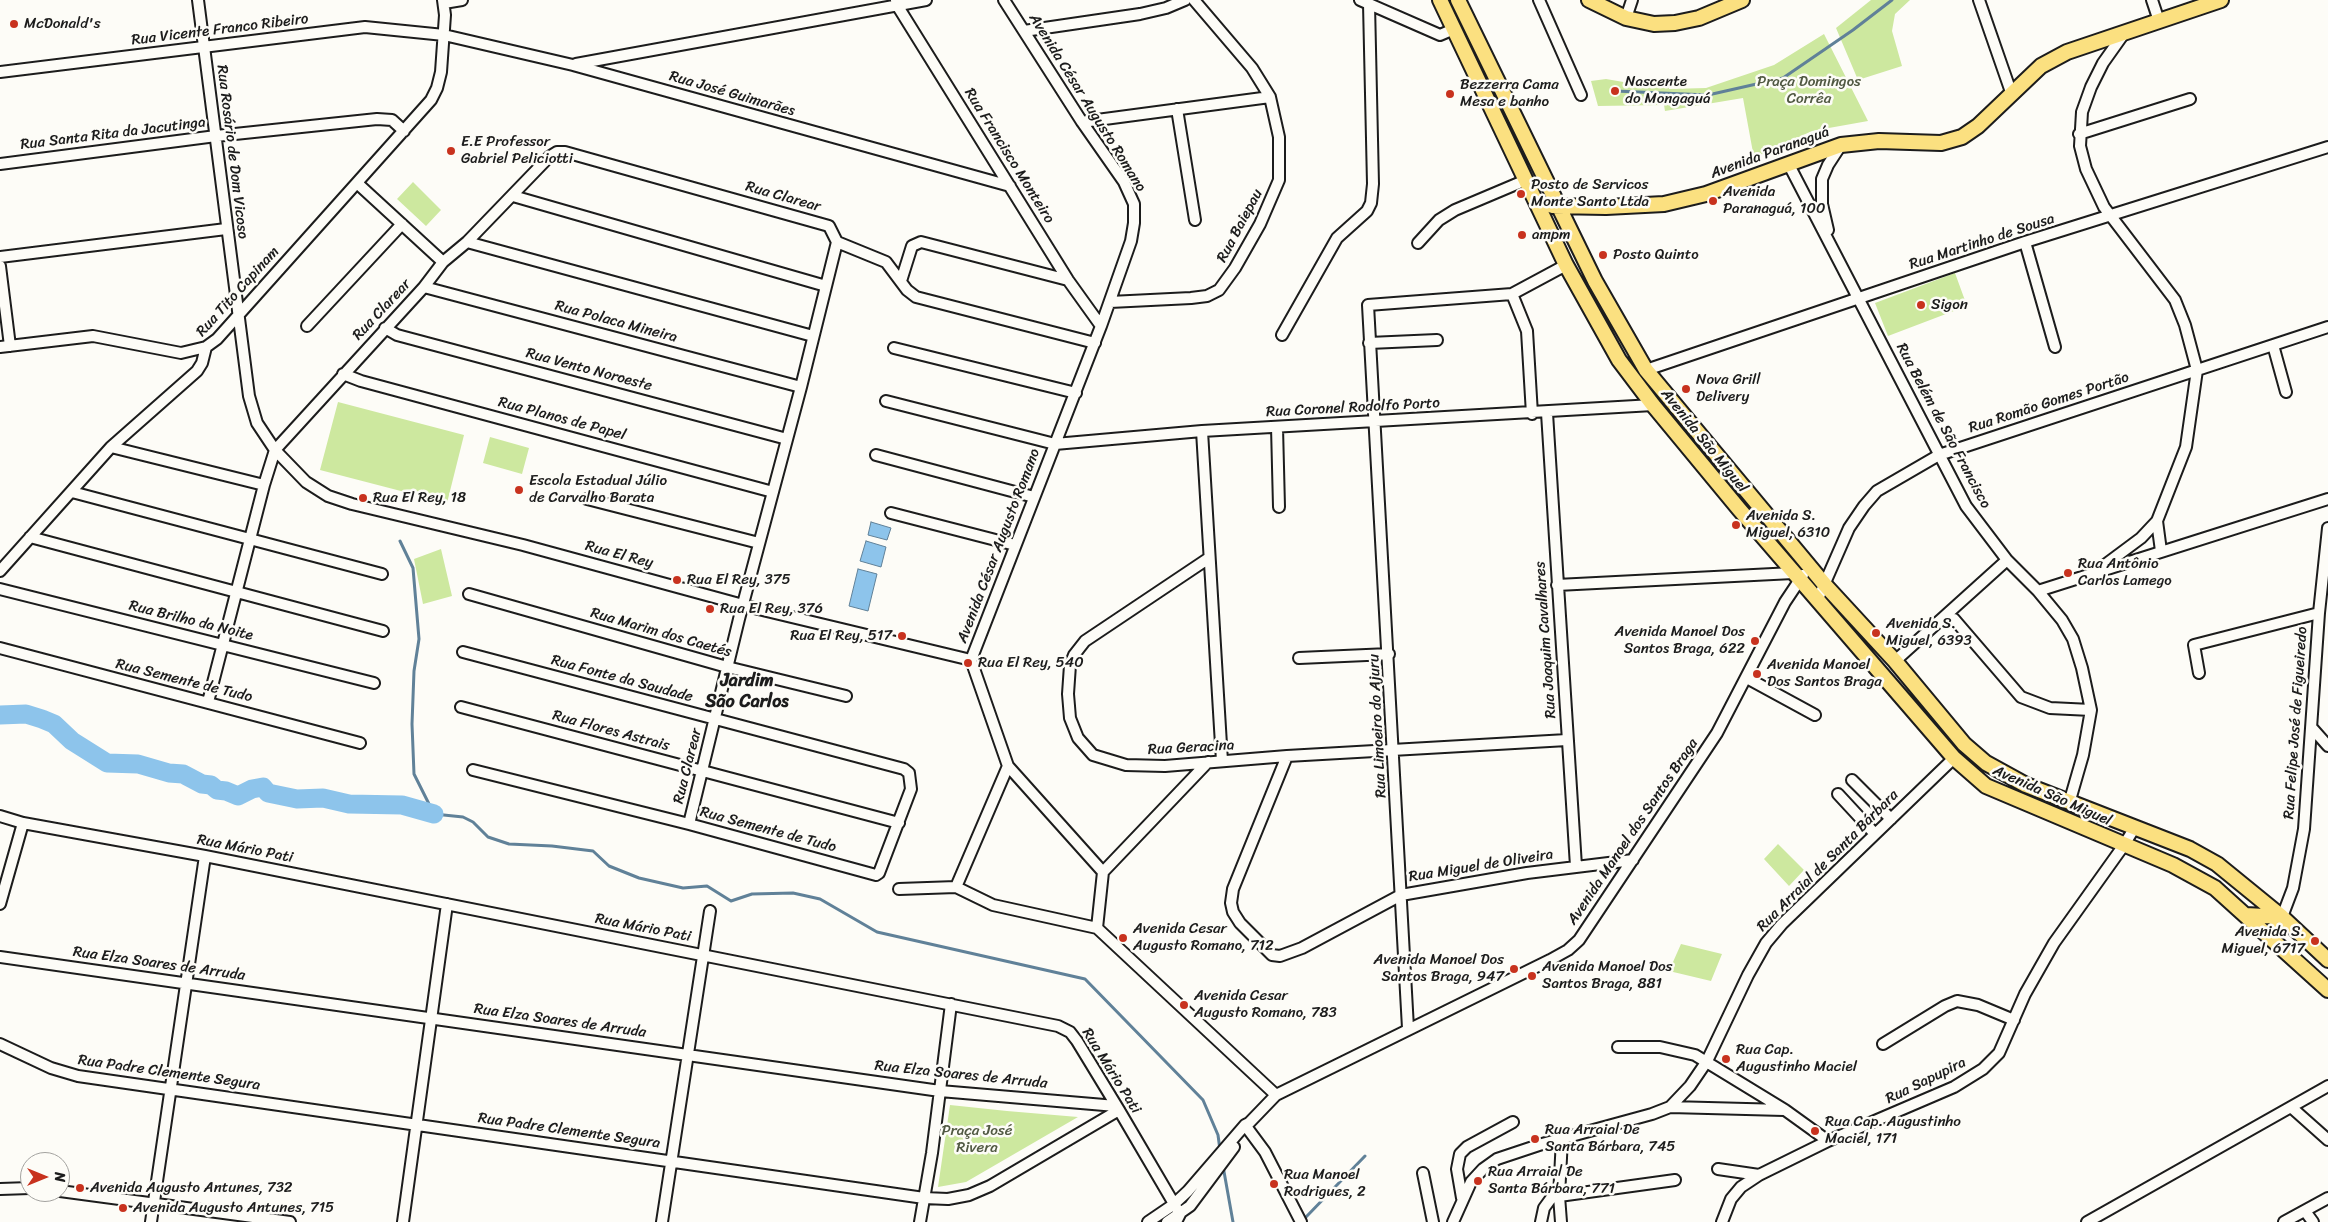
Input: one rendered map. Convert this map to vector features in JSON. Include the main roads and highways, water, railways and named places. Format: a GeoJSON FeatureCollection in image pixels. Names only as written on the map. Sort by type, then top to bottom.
{"type":"FeatureCollection","features":[{"type":"Feature","properties":{"kind":"main road","name":"Avenida São Miguel"},"geometry":{"type":"LineString","coordinates":[[1440,0],[1566,265],[1619,360],[1652,405],[1796,577],[1954,758],[1986,786],[2173,865],[2215,888],[2328,990]]}},
{"type":"Feature","properties":{"kind":"main road","name":"Avenida São Miguel"},"geometry":{"type":"LineString","coordinates":[[1458,0],[1600,289],[1646,370],[1825,585],[1895,662],[1964,744],[1986,763],[2026,785],[2070,800],[2190,849],[2217,864],[2282,917],[2328,960]]}},
{"type":"Feature","properties":{"kind":"main road"},"geometry":{"type":"LineString","coordinates":[[1589,0],[1626,18],[1654,24],[1675,23],[1700,18],[1742,0]]}},
{"type":"Feature","properties":{"kind":"main road","name":"Avenida Paranaguá"},"geometry":{"type":"LineString","coordinates":[[1561,207],[1664,204],[1706,194],[1841,145],[1879,142],[1941,143],[1962,137],[1978,126],[2011,92],[2041,66],[2067,52],[2221,0]]}},
{"type":"Feature","properties":{"kind":"main road"},"geometry":{"type":"LineString","coordinates":[[1528,186],[1547,204],[1561,207]]}},
{"type":"Feature","properties":{"kind":"main road"},"geometry":{"type":"LineString","coordinates":[[2246,915],[2282,917],[2270,937]]}},
{"type":"Feature","properties":{"kind":"water"},"geometry":{"type":"Polygon","coordinates":[[[871,522],[891,528],[887,540],[868,535],[871,522]]]}},
{"type":"Feature","properties":{"kind":"water"},"geometry":{"type":"Polygon","coordinates":[[[866,541],[886,547],[881,567],[860,561],[866,541]]]}},
{"type":"Feature","properties":{"kind":"water"},"geometry":{"type":"Polygon","coordinates":[[[858,569],[877,574],[868,611],[849,606],[858,569]]]}},
{"type":"Feature","properties":{"kind":"waterway"},"geometry":{"type":"LineString","coordinates":[[1615,91],[1708,95],[1783,78],[1853,30],[1892,0]]}},
{"type":"Feature","properties":{"kind":"waterway"},"geometry":{"type":"LineString","coordinates":[[400,541],[413,568],[419,639],[414,671],[412,724],[414,774],[434,814],[463,817],[473,822],[488,837],[509,844],[552,846],[593,851],[609,866],[639,878],[683,888],[707,886],[731,901],[752,894],[793,893],[820,899],[877,932],[1085,979],[1203,1100],[1218,1135],[1220,1150]]}},
{"type":"Feature","properties":{"kind":"waterway"},"geometry":{"type":"LineString","coordinates":[[0,715],[26,714],[54,724],[72,741],[107,763],[138,764],[169,773],[183,774],[202,784],[211,785],[217,790],[226,791],[238,796],[252,789],[263,787],[268,793],[297,799],[323,798],[349,804],[402,805],[434,814]]}},
{"type":"Feature","properties":{"kind":"waterway"},"geometry":{"type":"LineString","coordinates":[[1306,1217],[1365,1156]]}},
{"type":"Feature","properties":{"kind":"waterway"},"geometry":{"type":"LineString","coordinates":[[1223,1166],[1233,1222]]}},
{"type":"Feature","properties":{"kind":"place","name":"McDonald's"},"geometry":{"type":"Point","coordinates":[14,24]}},
{"type":"Feature","properties":{"kind":"place","name":"Nascente do Mongaguá"},"geometry":{"type":"Point","coordinates":[1615,91]}},
{"type":"Feature","properties":{"kind":"place","name":"Bezzerra Cama Mesa e banho"},"geometry":{"type":"Point","coordinates":[1450,94]}},
{"type":"Feature","properties":{"kind":"place","name":"E.E Professor Gabriel Peliciotti"},"geometry":{"type":"Point","coordinates":[451,151]}},
{"type":"Feature","properties":{"kind":"place","name":"Posto de Servicos Monte Santo Ltda"},"geometry":{"type":"Point","coordinates":[1521,194]}},
{"type":"Feature","properties":{"kind":"place","name":"Avenida Paranaguá, 100"},"geometry":{"type":"Point","coordinates":[1713,201]}},
{"type":"Feature","properties":{"kind":"place","name":"ampm"},"geometry":{"type":"Point","coordinates":[1522,235]}},
{"type":"Feature","properties":{"kind":"place","name":"Posto Quinto"},"geometry":{"type":"Point","coordinates":[1603,255]}},
{"type":"Feature","properties":{"kind":"place","name":"Sigon"},"geometry":{"type":"Point","coordinates":[1921,305]}},
{"type":"Feature","properties":{"kind":"place","name":"Nova Grill Delivery"},"geometry":{"type":"Point","coordinates":[1686,389]}},
{"type":"Feature","properties":{"kind":"place","name":"Escola Estadual Júlio de Carvalho Barata"},"geometry":{"type":"Point","coordinates":[519,490]}},
{"type":"Feature","properties":{"kind":"place","name":"Rua El Rey, 18"},"geometry":{"type":"Point","coordinates":[363,498]}},
{"type":"Feature","properties":{"kind":"place","name":"Avenida S. Miguel, 6310"},"geometry":{"type":"Point","coordinates":[1736,525]}},
{"type":"Feature","properties":{"kind":"place","name":"Rua Antônio Carlos Lamego"},"geometry":{"type":"Point","coordinates":[2068,573]}},
{"type":"Feature","properties":{"kind":"place","name":"Rua El Rey, 375"},"geometry":{"type":"Point","coordinates":[677,580]}},
{"type":"Feature","properties":{"kind":"place","name":"Rua El Rey, 376"},"geometry":{"type":"Point","coordinates":[710,609]}},
{"type":"Feature","properties":{"kind":"place","name":"Avenida S. Miguel, 6393"},"geometry":{"type":"Point","coordinates":[1876,633]}},
{"type":"Feature","properties":{"kind":"place","name":"Rua El Rey, 517"},"geometry":{"type":"Point","coordinates":[902,636]}},
{"type":"Feature","properties":{"kind":"place","name":"Avenida Manoel Dos Santos Braga, 622"},"geometry":{"type":"Point","coordinates":[1755,641]}},
{"type":"Feature","properties":{"kind":"place","name":"Rua El Rey, 540"},"geometry":{"type":"Point","coordinates":[968,663]}},
{"type":"Feature","properties":{"kind":"place","name":"Avenida Manoel Dos Santos Braga"},"geometry":{"type":"Point","coordinates":[1757,674]}},
{"type":"Feature","properties":{"kind":"place","name":"Avenida Cesar Augusto Romano, 712"},"geometry":{"type":"Point","coordinates":[1123,938]}},
{"type":"Feature","properties":{"kind":"place","name":"Avenida S. Miguel, 6717"},"geometry":{"type":"Point","coordinates":[2315,941]}},
{"type":"Feature","properties":{"kind":"place","name":"Avenida Manoel Dos Santos Braga, 947"},"geometry":{"type":"Point","coordinates":[1514,969]}},
{"type":"Feature","properties":{"kind":"place","name":"Avenida Manoel Dos Santos Braga, 881"},"geometry":{"type":"Point","coordinates":[1532,976]}},
{"type":"Feature","properties":{"kind":"place","name":"Avenida Cesar Augusto Romano, 783"},"geometry":{"type":"Point","coordinates":[1184,1005]}},
{"type":"Feature","properties":{"kind":"place","name":"Rua Cap. Augustinho Maciel"},"geometry":{"type":"Point","coordinates":[1726,1059]}},
{"type":"Feature","properties":{"kind":"place","name":"Rua Cap. Augustinho Maciel, 171"},"geometry":{"type":"Point","coordinates":[1815,1131]}},
{"type":"Feature","properties":{"kind":"place","name":"Rua Arraial De Santa Bárbara, 745"},"geometry":{"type":"Point","coordinates":[1535,1139]}},
{"type":"Feature","properties":{"kind":"place","name":"Rua Arraial De Santa Bárbara, 771"},"geometry":{"type":"Point","coordinates":[1478,1181]}},
{"type":"Feature","properties":{"kind":"place","name":"Rua Manoel Rodrigues, 2"},"geometry":{"type":"Point","coordinates":[1274,1184]}},
{"type":"Feature","properties":{"kind":"place","name":"Avenida Augusto Antunes, 732"},"geometry":{"type":"Point","coordinates":[80,1188]}},
{"type":"Feature","properties":{"kind":"place","name":"Avenida Augusto Antunes, 715"},"geometry":{"type":"Point","coordinates":[123,1208]}},
{"type":"Feature","properties":{"kind":"district","name":"Jardim São Carlos"},"geometry":{"type":"Point","coordinates":[747,691]}},
{"type":"Feature","properties":{"kind":"park label","name":"Praça Domingos Corrêa"},"geometry":{"type":"Point","coordinates":[1809,90]}},
{"type":"Feature","properties":{"kind":"park label","name":"Praça José Rivera"},"geometry":{"type":"Point","coordinates":[977,1140]}}]}
